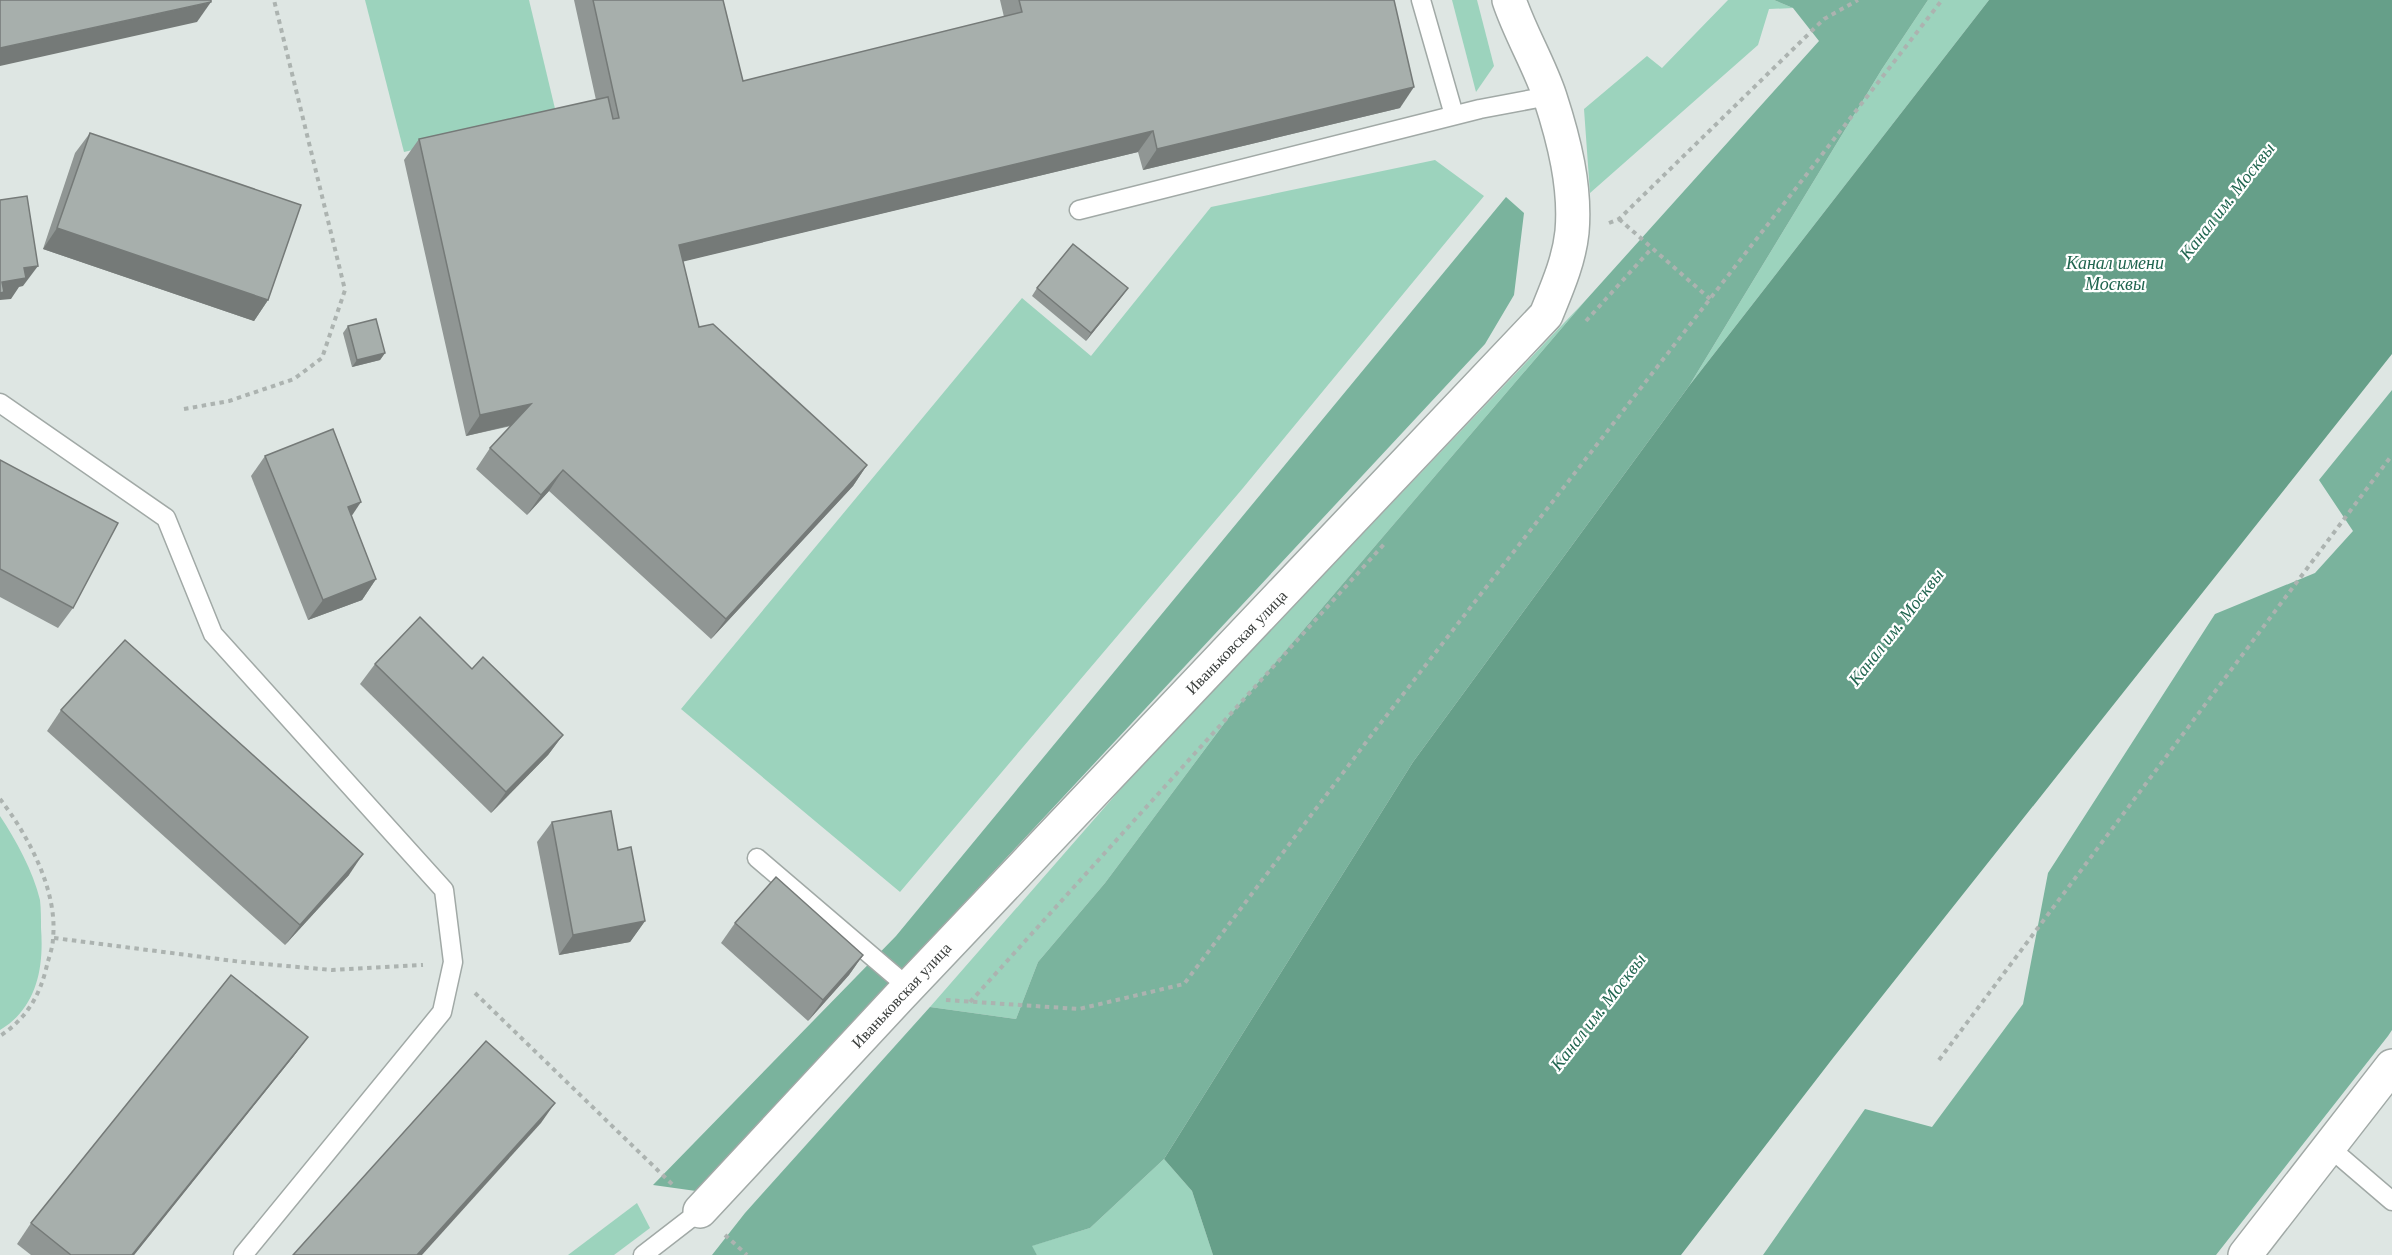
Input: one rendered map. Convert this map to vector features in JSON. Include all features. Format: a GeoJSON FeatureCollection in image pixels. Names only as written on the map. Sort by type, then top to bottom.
{"type":"FeatureCollection","features":[{"type":"Feature","properties":{"kind":"street","name":"Иваньковская улица"},"geometry":{"type":"LineString","coordinates":[[700,1210],[904,991],[1546,315],[1563,275],[1572,232],[1571,178],[1549,96],[1517,25],[1509,0]]}},
{"type":"Feature","properties":{"kind":"street"},"geometry":{"type":"LineString","coordinates":[[2245,1255],[2392,1066]]}},
{"type":"Feature","properties":{"kind":"lane"},"geometry":{"type":"LineString","coordinates":[[1421,0],[1454,115]]}},
{"type":"Feature","properties":{"kind":"lane"},"geometry":{"type":"LineString","coordinates":[[1079,210],[1511,101],[1549,96]]}},
{"type":"Feature","properties":{"kind":"lane"},"geometry":{"type":"LineString","coordinates":[[0,403],[166,518],[213,634],[444,890],[453,967],[442,1012],[243,1255]]}},
{"type":"Feature","properties":{"kind":"lane"},"geometry":{"type":"LineString","coordinates":[[757,858],[904,991]]}},
{"type":"Feature","properties":{"kind":"lane"},"geometry":{"type":"LineString","coordinates":[[2329,1147],[2392,1201]]}},
{"type":"Feature","properties":{"kind":"lane"},"geometry":{"type":"LineString","coordinates":[[643,1255],[700,1210]]}},
{"type":"Feature","properties":{"kind":"path"},"geometry":{"type":"LineString","coordinates":[[184,409],[229,401],[294,379],[322,358],[345,290],[274,0]]}},
{"type":"Feature","properties":{"kind":"path"},"geometry":{"type":"LineString","coordinates":[[1572,232],[1594,230],[1619,219],[1824,19],[1857,0]]}},
{"type":"Feature","properties":{"kind":"path"},"geometry":{"type":"LineString","coordinates":[[904,991],[970,1002],[1079,1009],[1184,984],[1373,734],[1942,0]]}},
{"type":"Feature","properties":{"kind":"path"},"geometry":{"type":"LineString","coordinates":[[1619,219],[1710,299]]}},
{"type":"Feature","properties":{"kind":"path"},"geometry":{"type":"LineString","coordinates":[[1579,328],[1652,248]]}},
{"type":"Feature","properties":{"kind":"path"},"geometry":{"type":"LineString","coordinates":[[1939,1060],[2392,455]]}},
{"type":"Feature","properties":{"kind":"path"},"geometry":{"type":"LineString","coordinates":[[970,1002],[1387,541]]}},
{"type":"Feature","properties":{"kind":"path"},"geometry":{"type":"LineString","coordinates":[[0,799],[13,815],[29,842],[41,869],[50,895],[54,938],[45,973],[30,1010],[0,1036]]}},
{"type":"Feature","properties":{"kind":"path"},"geometry":{"type":"LineString","coordinates":[[54,938],[242,962],[332,970],[453,967],[663,1175]]}},
{"type":"Feature","properties":{"kind":"shaded area"},"geometry":{"type":"Polygon","coordinates":[[[365,0],[529,0],[557,117],[404,152],[365,0]]]}},
{"type":"Feature","properties":{"kind":"shaded area"},"geometry":{"type":"Polygon","coordinates":[[[1452,0],[1477,0],[1494,66],[1476,92],[1452,0]]]}},
{"type":"Feature","properties":{"kind":"shaded area"},"geometry":{"type":"Polygon","coordinates":[[[1728,0],[1774,0],[1793,8],[1769,9],[1758,45],[1590,193],[1584,109],[1647,56],[1662,68],[1728,0]]]}},
{"type":"Feature","properties":{"kind":"shaded area"},"geometry":{"type":"Polygon","coordinates":[[[1774,0],[1928,0],[1882,69],[1689,386],[1413,762],[1164,1159],[1090,1228],[1032,1246],[1037,1255],[712,1255],[745,1213],[930,1007],[1016,1019],[1038,962],[1105,883],[1232,713],[1585,301],[1819,41],[1793,8],[1774,0]]]}},
{"type":"Feature","properties":{"kind":"shaded area"},"geometry":{"type":"Polygon","coordinates":[[[1928,0],[1989,0],[1689,386],[1882,69],[1928,0]]]}},
{"type":"Feature","properties":{"kind":"shaded area"},"geometry":{"type":"Polygon","coordinates":[[[1435,160],[1484,196],[1243,488],[900,892],[681,709],[1022,298],[1091,356],[1211,207],[1435,160]]]}},
{"type":"Feature","properties":{"kind":"shaded area"},"geometry":{"type":"Polygon","coordinates":[[[1506,197],[1524,213],[1514,295],[1485,344],[696,1191],[653,1185],[896,936],[1506,197]]]}},
{"type":"Feature","properties":{"kind":"shaded area"},"geometry":{"type":"Polygon","coordinates":[[[1585,301],[1232,713],[1105,883],[1038,962],[1016,1019],[930,1007],[1139,768],[1585,301]]]}},
{"type":"Feature","properties":{"kind":"shaded area"},"geometry":{"type":"Polygon","coordinates":[[[2392,390],[2392,1030],[2388,1036],[2216,1255],[1763,1255],[1865,1109],[1932,1127],[2023,1004],[2048,873],[2215,614],[2315,573],[2353,531],[2319,480],[2392,390]]]}},
{"type":"Feature","properties":{"kind":"shaded area"},"geometry":{"type":"Polygon","coordinates":[[[0,816],[23,856],[37,889],[40,900],[42,943],[36,986],[30,999],[13,1021],[0,1030],[0,816]]]}},
{"type":"Feature","properties":{"kind":"shaded area"},"geometry":{"type":"Polygon","coordinates":[[[1164,1159],[1192,1191],[1213,1255],[1037,1255],[1031,1246],[1090,1228],[1164,1159]]]}},
{"type":"Feature","properties":{"kind":"shaded area"},"geometry":{"type":"Polygon","coordinates":[[[637,1203],[650,1228],[614,1255],[568,1255],[637,1203]]]}},
{"type":"Feature","properties":{"kind":"water","name":"Канал имени Москвы"},"geometry":{"type":"Polygon","coordinates":[[[1989,0],[2392,0],[2392,354],[1833,1058],[1681,1255],[1213,1255],[1192,1191],[1164,1159],[1413,762],[1689,386],[1989,0]]]}},
{"type":"Feature","properties":{"kind":"building"},"geometry":{"type":"Polygon","coordinates":[[[0,0],[211,0],[211,2],[0,48],[0,0]]]}},
{"type":"Feature","properties":{"kind":"building"},"geometry":{"type":"Polygon","coordinates":[[[593,0],[723,0],[743,81],[1022,12],[1019,0],[1394,0],[1414,87],[1157,149],[1153,131],[679,245],[699,327],[713,324],[867,465],[726,619],[563,470],[541,495],[490,448],[531,404],[480,415],[419,139],[608,97],[613,119],[619,118],[593,0]]]}},
{"type":"Feature","properties":{"kind":"building"},"geometry":{"type":"Polygon","coordinates":[[[90,133],[301,205],[268,300],[57,228],[90,133]]]}},
{"type":"Feature","properties":{"kind":"building"},"geometry":{"type":"Polygon","coordinates":[[[27,196],[38,266],[24,268],[26,278],[2,282],[4,292],[0,293],[0,200],[27,196]]]}},
{"type":"Feature","properties":{"kind":"building"},"geometry":{"type":"Polygon","coordinates":[[[1073,244],[1128,288],[1091,333],[1037,288],[1073,244]]]}},
{"type":"Feature","properties":{"kind":"building"},"geometry":{"type":"Polygon","coordinates":[[[376,319],[385,353],[357,360],[348,326],[376,319]]]}},
{"type":"Feature","properties":{"kind":"building"},"geometry":{"type":"Polygon","coordinates":[[[333,429],[361,502],[348,507],[376,579],[323,600],[265,456],[333,429]]]}},
{"type":"Feature","properties":{"kind":"building"},"geometry":{"type":"Polygon","coordinates":[[[0,460],[118,523],[73,608],[0,569],[0,460]]]}},
{"type":"Feature","properties":{"kind":"building"},"geometry":{"type":"Polygon","coordinates":[[[420,617],[472,669],[483,657],[563,735],[506,792],[375,664],[420,617]]]}},
{"type":"Feature","properties":{"kind":"building"},"geometry":{"type":"Polygon","coordinates":[[[125,640],[363,854],[300,925],[61,710],[125,640]]]}},
{"type":"Feature","properties":{"kind":"building"},"geometry":{"type":"Polygon","coordinates":[[[611,811],[618,850],[631,847],[645,921],[573,935],[552,822],[611,811]]]}},
{"type":"Feature","properties":{"kind":"building"},"geometry":{"type":"Polygon","coordinates":[[[776,877],[863,955],[823,1000],[735,923],[776,877]]]}},
{"type":"Feature","properties":{"kind":"building"},"geometry":{"type":"Polygon","coordinates":[[[231,975],[308,1037],[132,1255],[71,1255],[31,1223],[231,975]]]}},
{"type":"Feature","properties":{"kind":"building"},"geometry":{"type":"Polygon","coordinates":[[[486,1041],[555,1103],[417,1255],[293,1255],[486,1041]]]}},
{"type":"Feature","properties":{"kind":"water label","name":"Канал им. Москвы"},"geometry":{"type":"Point","coordinates":[2227,201]}},
{"type":"Feature","properties":{"kind":"water label","name":"Канал им. Москвы"},"geometry":{"type":"Point","coordinates":[1896,627]}},
{"type":"Feature","properties":{"kind":"water label","name":"Канал им. Москвы"},"geometry":{"type":"Point","coordinates":[1598,1012]}}]}
